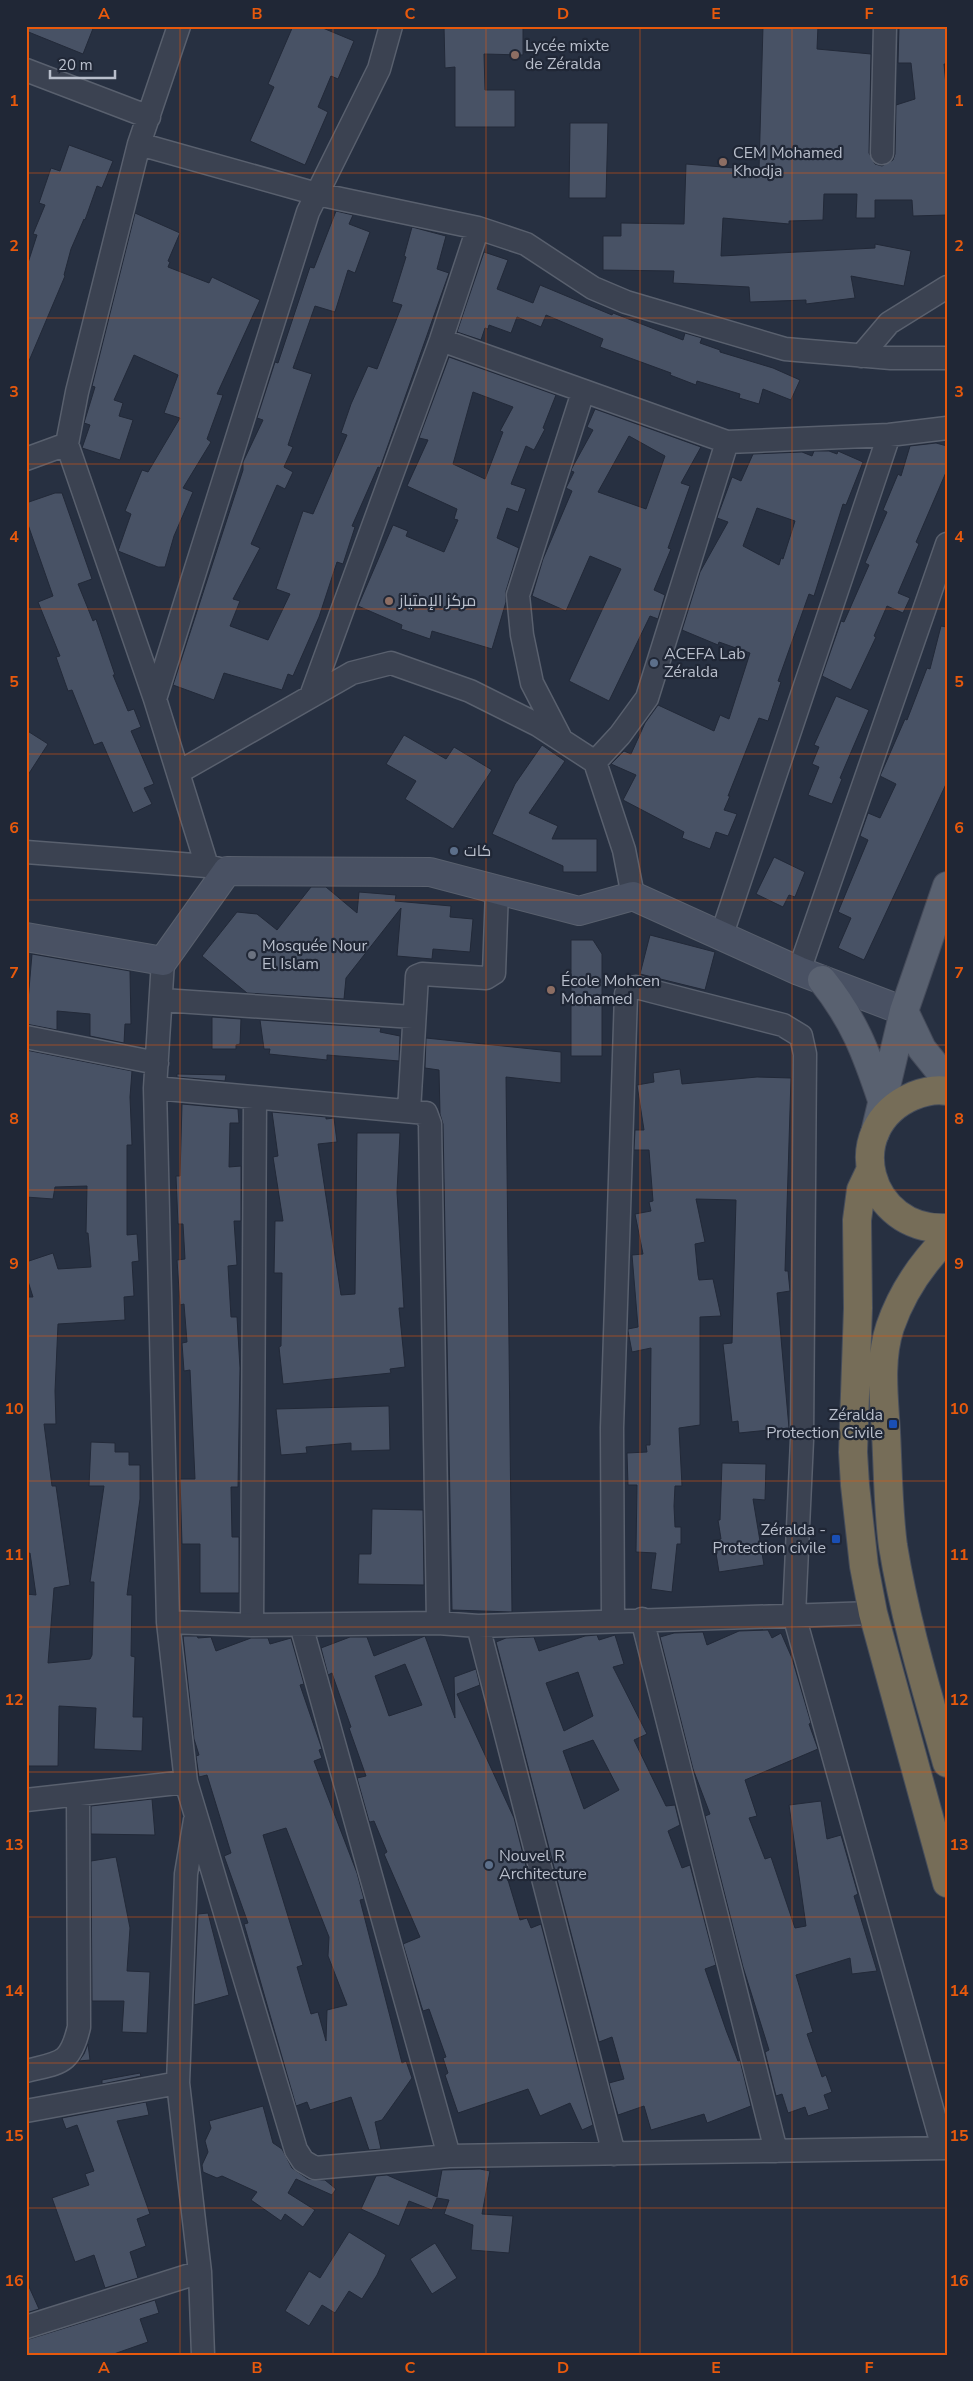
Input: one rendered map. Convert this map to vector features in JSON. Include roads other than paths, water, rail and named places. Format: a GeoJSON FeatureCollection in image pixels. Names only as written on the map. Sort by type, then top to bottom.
{"type":"FeatureCollection","features":[{"type":"Feature","properties":{"kind":"highway"},"geometry":{"type":"LineString","coordinates":[[947,1091],[922,1092],[902,1101],[886,1115],[875,1133],[871,1145],[870,1171],[876,1188],[886,1204],[899,1216],[915,1224],[933,1228],[947,1228]]}},
{"type":"Feature","properties":{"kind":"highway"},"geometry":{"type":"LineString","coordinates":[[870,1171],[861,1190],[857,1220],[858,1308],[853,1452],[864,1566],[872,1613],[947,1883]]}},
{"type":"Feature","properties":{"kind":"highway"},"geometry":{"type":"LineString","coordinates":[[947,1238],[924,1263],[901,1299],[890,1328],[884,1357],[884,1384],[893,1544],[911,1633],[947,1763]]}},
{"type":"Feature","properties":{"kind":"main road"},"geometry":{"type":"LineString","coordinates":[[875,1133],[904,1011],[947,886]]}},
{"type":"Feature","properties":{"kind":"main road"},"geometry":{"type":"LineString","coordinates":[[811,976],[853,1024],[865,1048],[882,1100]]}},
{"type":"Feature","properties":{"kind":"main road"},"geometry":{"type":"LineString","coordinates":[[904,1011],[922,1049],[947,1080]]}},
{"type":"Feature","properties":{"kind":"street"},"geometry":{"type":"LineString","coordinates":[[179,26],[139,144],[77,392],[67,444],[179,772],[217,869]]}},
{"type":"Feature","properties":{"kind":"street"},"geometry":{"type":"LineString","coordinates":[[155,699],[308,212],[379,69],[391,26]]}},
{"type":"Feature","properties":{"kind":"street"},"geometry":{"type":"LineString","coordinates":[[882,153],[885,26]]}},
{"type":"Feature","properties":{"kind":"street"},"geometry":{"type":"LineString","coordinates":[[26,70],[149,117]]}},
{"type":"Feature","properties":{"kind":"street"},"geometry":{"type":"LineString","coordinates":[[139,144],[317,194],[478,228],[526,244],[593,288],[626,302],[785,349],[861,356],[947,358]]}},
{"type":"Feature","properties":{"kind":"street"},"geometry":{"type":"LineString","coordinates":[[311,696],[441,340],[478,228]]}},
{"type":"Feature","properties":{"kind":"street"},"geometry":{"type":"LineString","coordinates":[[861,356],[889,323],[947,287]]}},
{"type":"Feature","properties":{"kind":"street"},"geometry":{"type":"LineString","coordinates":[[441,340],[727,442],[889,436],[947,428]]}},
{"type":"Feature","properties":{"kind":"street"},"geometry":{"type":"LineString","coordinates":[[562,742],[532,684],[522,635],[518,595],[583,392]]}},
{"type":"Feature","properties":{"kind":"street"},"geometry":{"type":"LineString","coordinates":[[721,937],[889,436]]}},
{"type":"Feature","properties":{"kind":"street"},"geometry":{"type":"LineString","coordinates":[[595,762],[620,735],[647,698],[727,442]]}},
{"type":"Feature","properties":{"kind":"street"},"geometry":{"type":"LineString","coordinates":[[26,459],[67,444]]}},
{"type":"Feature","properties":{"kind":"street"},"geometry":{"type":"LineString","coordinates":[[811,976],[947,544]]}},
{"type":"Feature","properties":{"kind":"street"},"geometry":{"type":"LineString","coordinates":[[179,772],[352,673],[391,663],[470,691],[538,725],[595,762],[624,850],[634,896]]}},
{"type":"Feature","properties":{"kind":"street"},"geometry":{"type":"LineString","coordinates":[[26,852],[217,869],[430,872],[579,911],[634,896],[721,937],[811,976],[904,1011]]}},
{"type":"Feature","properties":{"kind":"street"},"geometry":{"type":"LineString","coordinates":[[217,869],[163,961],[156,1088],[168,1622],[186,1782],[296,2150],[303,2161],[316,2168],[449,2156],[945,2148],[794,1615],[802,1420],[805,1054],[802,1036],[782,1024],[636,987],[629,989],[626,994],[625,1004],[612,1428],[613,1621]]}},
{"type":"Feature","properties":{"kind":"street"},"geometry":{"type":"LineString","coordinates":[[409,1111],[416,978],[419,974],[486,978],[494,974],[497,890]]}},
{"type":"Feature","properties":{"kind":"street"},"geometry":{"type":"LineString","coordinates":[[26,937],[163,961]]}},
{"type":"Feature","properties":{"kind":"street"},"geometry":{"type":"LineString","coordinates":[[162,1000],[414,1018]]}},
{"type":"Feature","properties":{"kind":"street"},"geometry":{"type":"LineString","coordinates":[[26,1037],[157,1063]]}},
{"type":"Feature","properties":{"kind":"street"},"geometry":{"type":"LineString","coordinates":[[156,1088],[426,1113],[430,1124],[438,1623]]}},
{"type":"Feature","properties":{"kind":"street"},"geometry":{"type":"LineString","coordinates":[[252,1625],[255,1098]]}},
{"type":"Feature","properties":{"kind":"street"},"geometry":{"type":"LineString","coordinates":[[168,1622],[252,1625],[438,1623],[478,1626],[642,1619],[872,1613]]}},
{"type":"Feature","properties":{"kind":"street"},"geometry":{"type":"LineString","coordinates":[[642,1619],[776,2151]]}},
{"type":"Feature","properties":{"kind":"street"},"geometry":{"type":"LineString","coordinates":[[301,1625],[449,2156]]}},
{"type":"Feature","properties":{"kind":"street"},"geometry":{"type":"LineString","coordinates":[[478,1626],[614,2154]]}},
{"type":"Feature","properties":{"kind":"street"},"geometry":{"type":"LineString","coordinates":[[26,1800],[186,1782]]}},
{"type":"Feature","properties":{"kind":"street"},"geometry":{"type":"LineString","coordinates":[[26,2071],[62,2062],[75,2044],[79,2027],[78,1795]]}},
{"type":"Feature","properties":{"kind":"street"},"geometry":{"type":"LineString","coordinates":[[196,1815],[186,1874],[178,2083],[200,2272],[202,2355]]}},
{"type":"Feature","properties":{"kind":"street"},"geometry":{"type":"LineString","coordinates":[[26,2111],[178,2083]]}},
{"type":"Feature","properties":{"kind":"street"},"geometry":{"type":"LineString","coordinates":[[26,2327],[200,2272]]}},
{"type":"Feature","properties":{"kind":"place","name":"Lycée mixte de Zéralda"},"geometry":{"type":"Point","coordinates":[515,55]}},
{"type":"Feature","properties":{"kind":"place","name":"CEM Mohamed Khodja"},"geometry":{"type":"Point","coordinates":[723,162]}},
{"type":"Feature","properties":{"kind":"place","name":"مركز الإمتياز"},"geometry":{"type":"Point","coordinates":[389,601]}},
{"type":"Feature","properties":{"kind":"place","name":"ACEFA Lab Zéralda"},"geometry":{"type":"Point","coordinates":[654,663]}},
{"type":"Feature","properties":{"kind":"place","name":"كات"},"geometry":{"type":"Point","coordinates":[454,851]}},
{"type":"Feature","properties":{"kind":"place","name":"Mosquée Nour El Islam"},"geometry":{"type":"Point","coordinates":[252,955]}},
{"type":"Feature","properties":{"kind":"place","name":"École Mohcen Mohamed"},"geometry":{"type":"Point","coordinates":[551,990]}},
{"type":"Feature","properties":{"kind":"place","name":"Zéralda Protection Civile"},"geometry":{"type":"Point","coordinates":[893,1424]}},
{"type":"Feature","properties":{"kind":"place","name":"Zéralda - Protection civile"},"geometry":{"type":"Point","coordinates":[836,1539]}},
{"type":"Feature","properties":{"kind":"place","name":"Nouvel R Architecture"},"geometry":{"type":"Point","coordinates":[489,1865]}}]}
